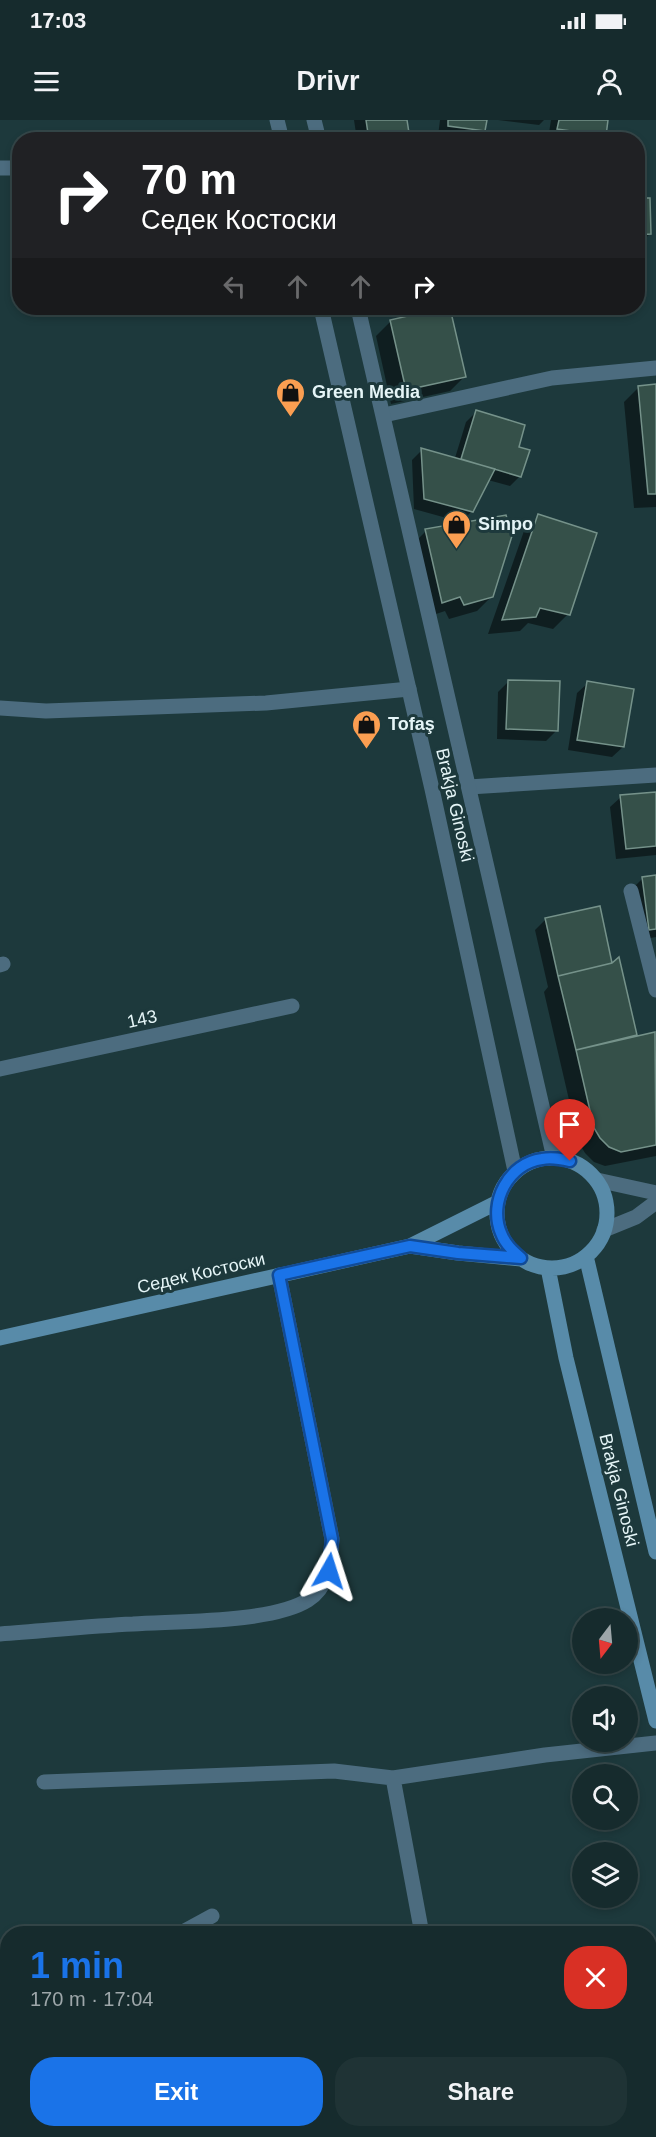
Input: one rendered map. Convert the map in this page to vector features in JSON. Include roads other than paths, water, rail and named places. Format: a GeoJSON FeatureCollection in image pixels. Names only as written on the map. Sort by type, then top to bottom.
{"type":"FeatureCollection","features":[{"type":"Feature","properties":{"kind":"main road"},"geometry":{"type":"LineString","coordinates":[[554,1158],[570,1161],[585,1169],[597,1180],[604,1196],[607,1213],[604,1230],[597,1244],[586,1256],[574,1263],[548,1268],[534,1265],[509,1248],[501,1234],[497,1218],[498,1202],[504,1185],[515,1171],[540,1159],[554,1158]]}},
{"type":"Feature","properties":{"kind":"main road"},"geometry":{"type":"LineString","coordinates":[[410,1246],[498,1202]]}},
{"type":"Feature","properties":{"kind":"main road"},"geometry":{"type":"LineString","coordinates":[[410,1246],[458,1253],[521,1258]]}},
{"type":"Feature","properties":{"kind":"main road","name":"Седек Костоски"},"geometry":{"type":"LineString","coordinates":[[0,1338],[410,1246]]}},
{"type":"Feature","properties":{"kind":"main road","name":"Brakja Ginoski"},"geometry":{"type":"LineString","coordinates":[[586,1256],[656,1552]]}},
{"type":"Feature","properties":{"kind":"main road","name":"Brakja Ginoski"},"geometry":{"type":"LineString","coordinates":[[548,1268],[566,1358],[656,1721]]}},
{"type":"Feature","properties":{"kind":"street","name":"Brakja Ginoski"},"geometry":{"type":"LineString","coordinates":[[323,315],[409,689],[515,1171]]}},
{"type":"Feature","properties":{"kind":"street","name":"Brakja Ginoski"},"geometry":{"type":"LineString","coordinates":[[360,315],[554,1158]]}},
{"type":"Feature","properties":{"kind":"street"},"geometry":{"type":"LineString","coordinates":[[384,415],[552,378],[656,368]]}},
{"type":"Feature","properties":{"kind":"street"},"geometry":{"type":"LineString","coordinates":[[0,708],[46,711],[266,703],[409,689]]}},
{"type":"Feature","properties":{"kind":"street"},"geometry":{"type":"LineString","coordinates":[[469,787],[656,775]]}},
{"type":"Feature","properties":{"kind":"street"},"geometry":{"type":"LineString","coordinates":[[631,891],[656,990]]}},
{"type":"Feature","properties":{"kind":"street","name":"143"},"geometry":{"type":"LineString","coordinates":[[0,1070],[292,1006]]}},
{"type":"Feature","properties":{"kind":"street"},"geometry":{"type":"LineString","coordinates":[[597,1180],[656,1193]]}},
{"type":"Feature","properties":{"kind":"street"},"geometry":{"type":"LineString","coordinates":[[604,1230],[636,1217],[656,1202]]}},
{"type":"Feature","properties":{"kind":"street"},"geometry":{"type":"LineString","coordinates":[[0,1634],[243,1617],[283,1611],[308,1600],[321,1588],[329,1571],[332,1539],[279,1275]]}},
{"type":"Feature","properties":{"kind":"street"},"geometry":{"type":"LineString","coordinates":[[44,1782],[334,1771],[393,1778],[544,1755],[656,1743]]}},
{"type":"Feature","properties":{"kind":"street"},"geometry":{"type":"LineString","coordinates":[[393,1778],[421,1926]]}},
{"type":"Feature","properties":{"kind":"street"},"geometry":{"type":"LineString","coordinates":[[194,1926],[212,1916]]}},
{"type":"Feature","properties":{"kind":"place","name":"Green Media"},"geometry":{"type":"Point","coordinates":[291,418]}},
{"type":"Feature","properties":{"kind":"place","name":"Simpo"},"geometry":{"type":"Point","coordinates":[457,550]}},
{"type":"Feature","properties":{"kind":"place","name":"Tofaş"},"geometry":{"type":"Point","coordinates":[367,750]}}]}
